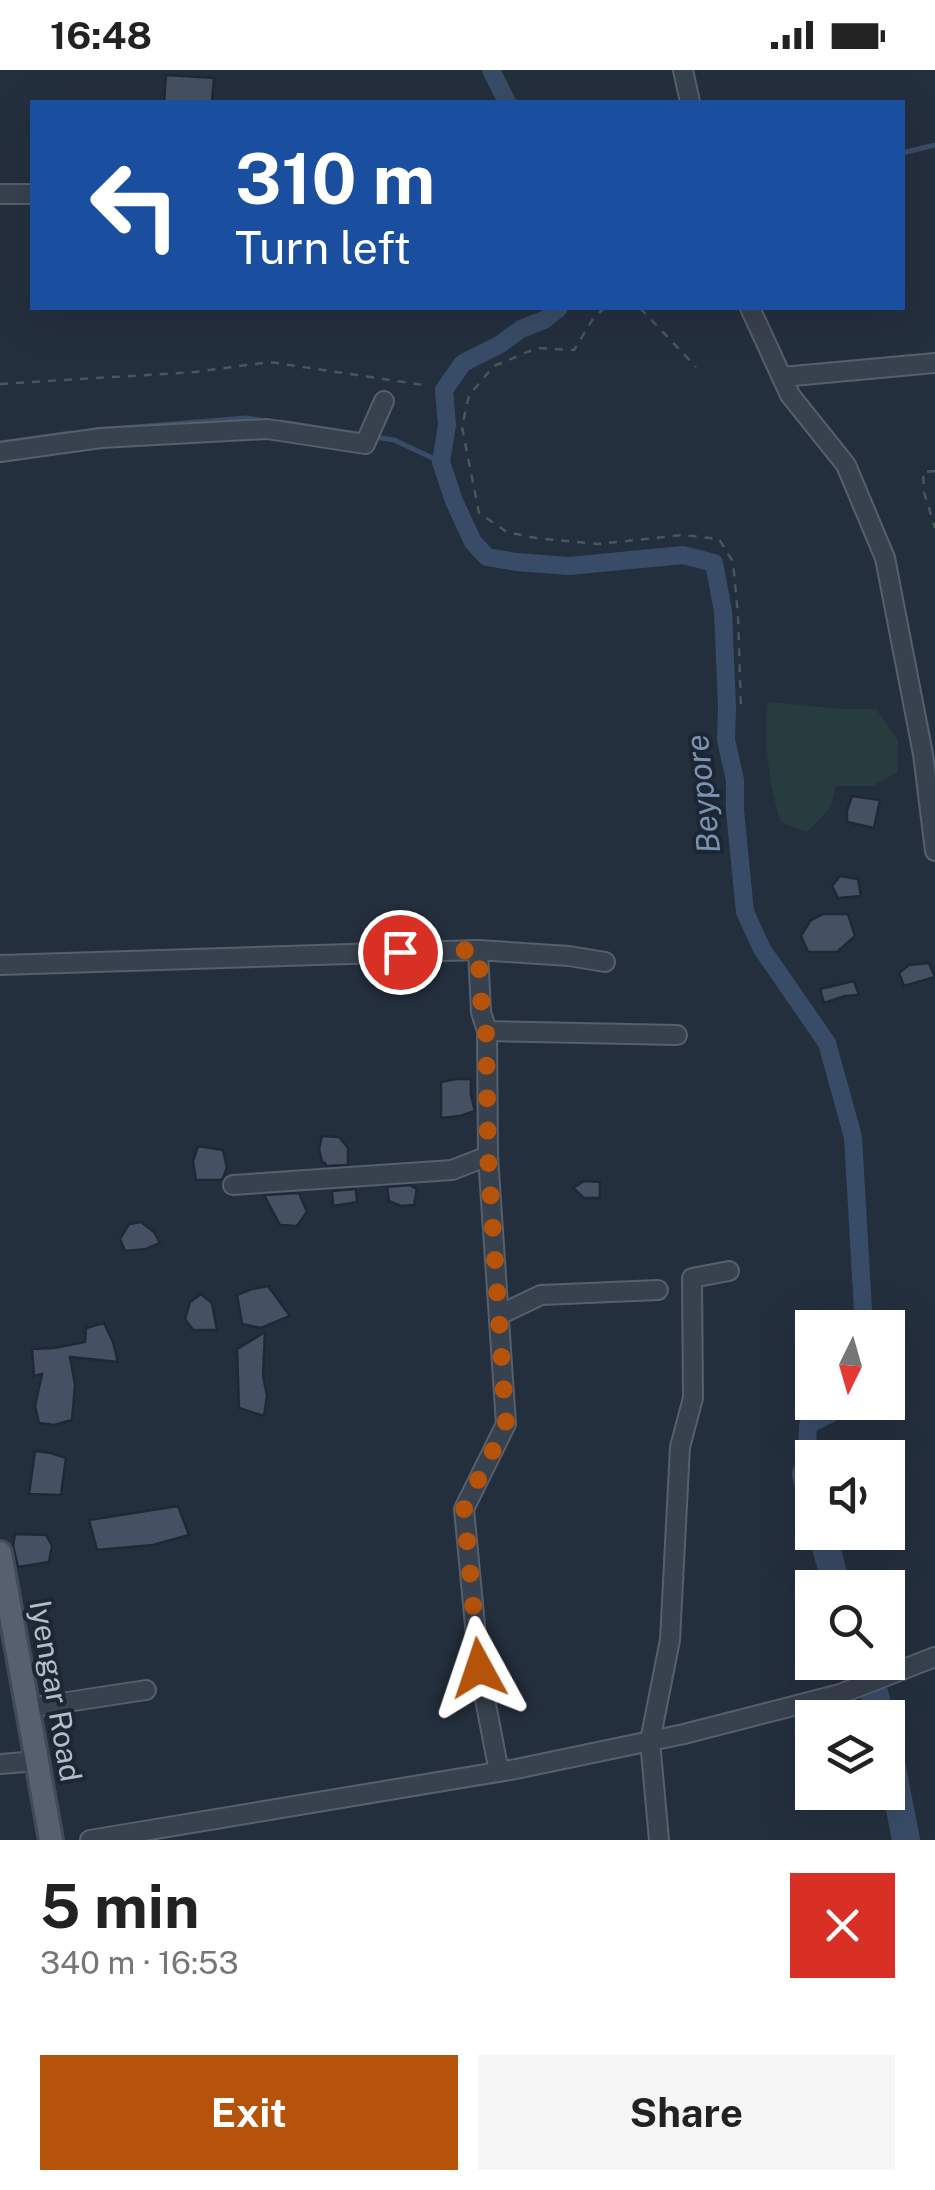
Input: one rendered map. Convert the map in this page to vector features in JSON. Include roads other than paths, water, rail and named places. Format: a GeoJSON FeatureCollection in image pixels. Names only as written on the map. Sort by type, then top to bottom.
{"type":"FeatureCollection","features":[{"type":"Feature","properties":{"kind":"main road","name":"Iyengar Road"},"geometry":{"type":"LineString","coordinates":[[0,1553],[51,1840]]}},
{"type":"Feature","properties":{"kind":"street"},"geometry":{"type":"LineString","coordinates":[[683,70],[690,100]]}},
{"type":"Feature","properties":{"kind":"street"},"geometry":{"type":"LineString","coordinates":[[0,194],[30,194]]}},
{"type":"Feature","properties":{"kind":"street"},"geometry":{"type":"LineString","coordinates":[[751,310],[790,395],[846,466],[885,558],[923,754],[935,851]]}},
{"type":"Feature","properties":{"kind":"street"},"geometry":{"type":"LineString","coordinates":[[782,377],[935,362]]}},
{"type":"Feature","properties":{"kind":"street"},"geometry":{"type":"LineString","coordinates":[[0,452],[101,438],[267,429],[365,444],[384,402]]}},
{"type":"Feature","properties":{"kind":"street"},"geometry":{"type":"LineString","coordinates":[[478,950],[486,1031],[488,1156],[506,1424],[464,1508],[479,1668],[499,1772]]}},
{"type":"Feature","properties":{"kind":"street"},"geometry":{"type":"LineString","coordinates":[[0,965],[478,950],[605,962]]}},
{"type":"Feature","properties":{"kind":"street"},"geometry":{"type":"LineString","coordinates":[[486,1031],[677,1035]]}},
{"type":"Feature","properties":{"kind":"street"},"geometry":{"type":"LineString","coordinates":[[234,1185],[452,1170],[488,1156]]}},
{"type":"Feature","properties":{"kind":"street"},"geometry":{"type":"LineString","coordinates":[[659,1840],[650,1741],[670,1640],[680,1447],[693,1398],[692,1278],[729,1270]]}},
{"type":"Feature","properties":{"kind":"street"},"geometry":{"type":"LineString","coordinates":[[498,1315],[540,1294],[658,1290]]}},
{"type":"Feature","properties":{"kind":"street"},"geometry":{"type":"LineString","coordinates":[[90,1840],[499,1772],[650,1741],[840,1694],[935,1656]]}},
{"type":"Feature","properties":{"kind":"street"},"geometry":{"type":"LineString","coordinates":[[28,1708],[146,1690]]}},
{"type":"Feature","properties":{"kind":"street"},"geometry":{"type":"LineString","coordinates":[[0,1764],[37,1762]]}},
{"type":"Feature","properties":{"kind":"waterway","name":"Beypore"},"geometry":{"type":"LineString","coordinates":[[491,70],[506,100]]}},
{"type":"Feature","properties":{"kind":"waterway"},"geometry":{"type":"LineString","coordinates":[[905,152],[935,145]]}},
{"type":"Feature","properties":{"kind":"waterway","name":"Beypore"},"geometry":{"type":"LineString","coordinates":[[556,310],[463,363],[444,390],[447,425],[441,462],[473,542],[487,557],[569,566],[683,555],[714,563],[723,611],[726,740],[735,780],[745,912],[762,949],[827,1043],[853,1137],[863,1310]]}},
{"type":"Feature","properties":{"kind":"waterway","name":"Beypore"},"geometry":{"type":"LineString","coordinates":[[97,430],[246,418],[266,421]]}},
{"type":"Feature","properties":{"kind":"waterway","name":"Beypore"},"geometry":{"type":"LineString","coordinates":[[281,422],[364,435]]}},
{"type":"Feature","properties":{"kind":"waterway","name":"Beypore"},"geometry":{"type":"LineString","coordinates":[[0,443],[71,433]]}},
{"type":"Feature","properties":{"kind":"waterway","name":"Beypore"},"geometry":{"type":"LineString","coordinates":[[375,437],[394,440],[441,462]]}},
{"type":"Feature","properties":{"kind":"waterway","name":"Beypore"},"geometry":{"type":"LineString","coordinates":[[807,1440],[808,1425],[818,1420]]}},
{"type":"Feature","properties":{"kind":"waterway"},"geometry":{"type":"LineString","coordinates":[[827,1550],[832,1570]]}},
{"type":"Feature","properties":{"kind":"waterway"},"geometry":{"type":"LineString","coordinates":[[870,1680],[876,1700]]}},
{"type":"Feature","properties":{"kind":"waterway"},"geometry":{"type":"LineString","coordinates":[[900,1810],[906,1840]]}}]}
